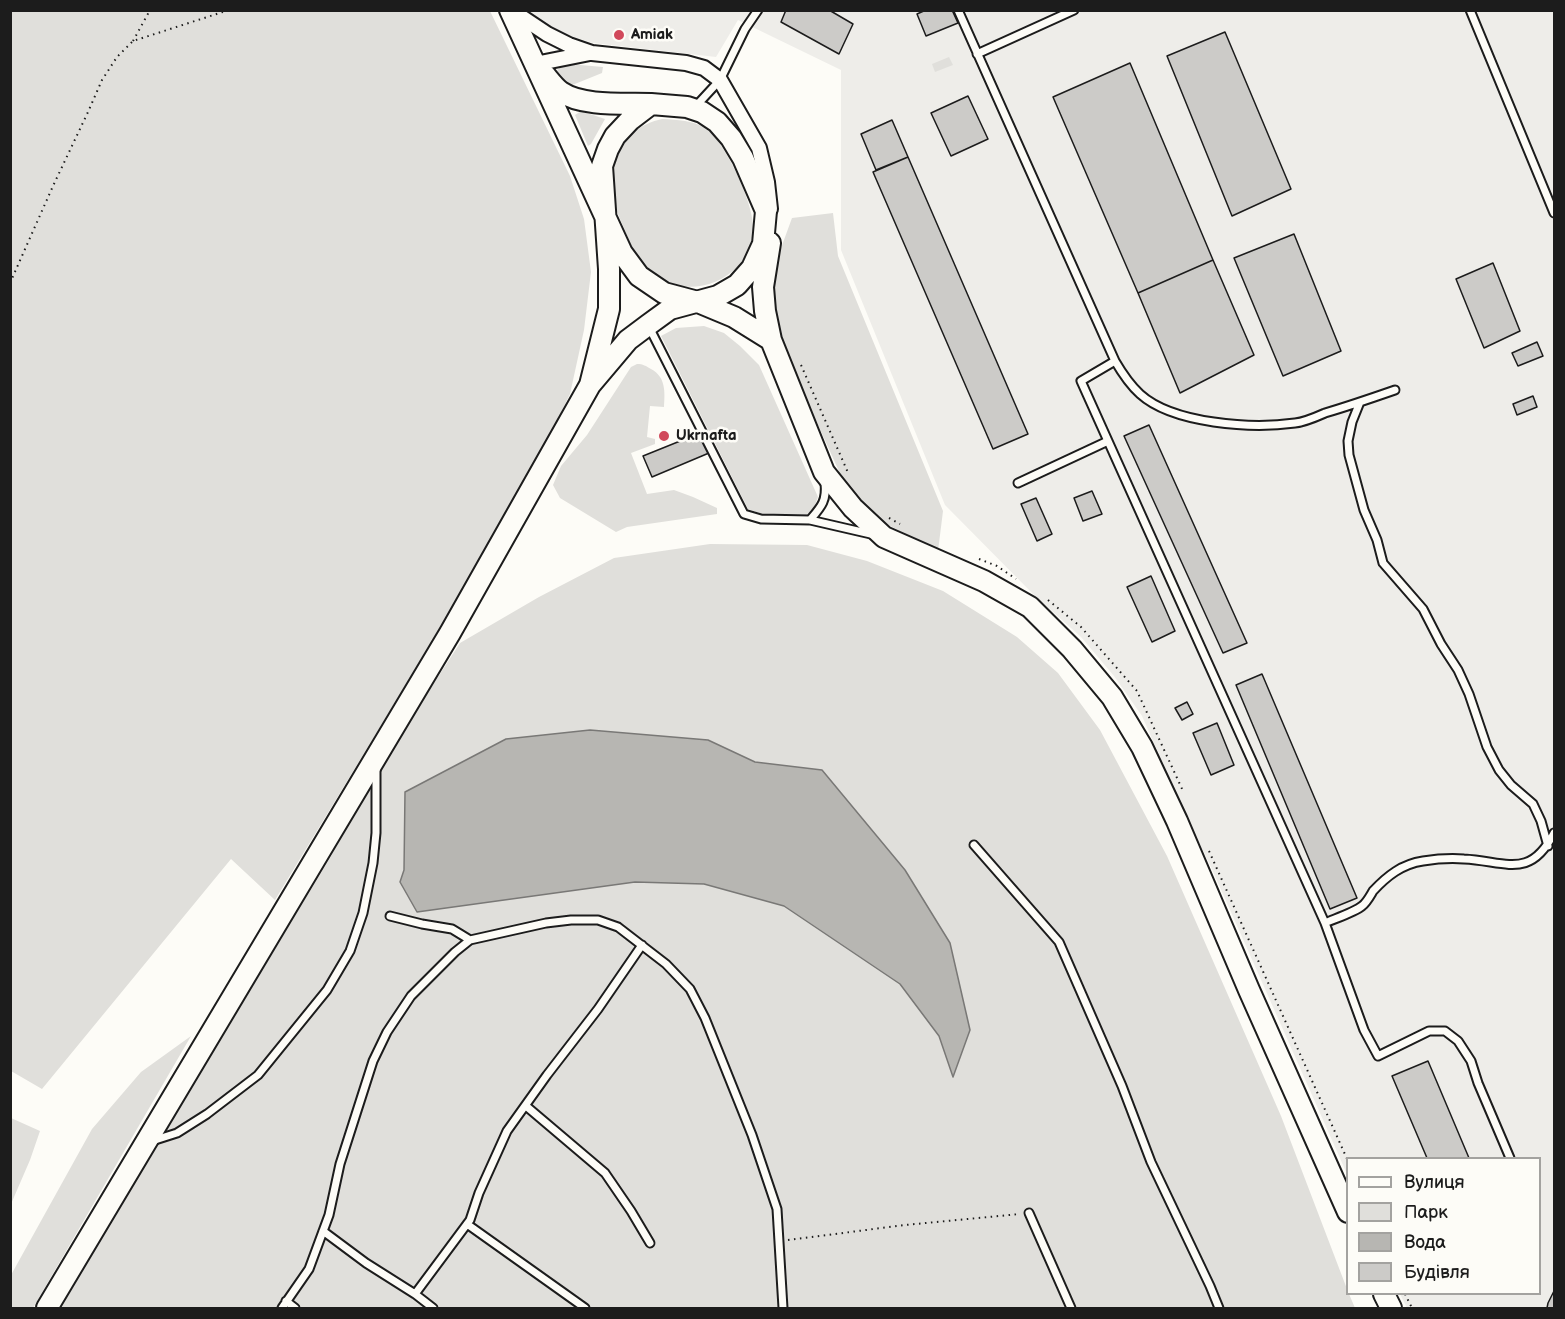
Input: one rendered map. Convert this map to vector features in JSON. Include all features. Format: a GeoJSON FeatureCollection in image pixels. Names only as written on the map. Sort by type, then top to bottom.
{"type":"FeatureCollection","features":[{"type":"Feature","properties":{"kind":"main road"},"geometry":{"type":"LineString","coordinates":[[510,10],[622,253],[639,276],[664,293],[698,302],[734,317],[771,339]]}},
{"type":"Feature","properties":{"kind":"main road"},"geometry":{"type":"LineString","coordinates":[[535,64],[560,92],[576,99],[672,105],[694,109],[717,122],[731,138],[743,158],[768,216],[771,240],[764,286],[765,311],[771,339],[824,472],[853,508],[884,537],[984,581],[1030,608],[1072,649],[1112,697],[1142,747],[1177,821],[1346,1210]]}},
{"type":"Feature","properties":{"kind":"main road"},"geometry":{"type":"LineString","coordinates":[[590,385],[609,309],[609,269],[602,166],[615,136],[630,120],[651,104]]}},
{"type":"Feature","properties":{"kind":"main road"},"geometry":{"type":"LineString","coordinates":[[47,1308],[450,633],[590,385],[628,340],[670,309],[718,296],[737,285],[752,268],[763,244],[768,216]]}},
{"type":"Feature","properties":{"kind":"street"},"geometry":{"type":"LineString","coordinates":[[510,10],[568,45],[592,53],[686,63],[704,68],[720,80],[759,148],[767,182],[768,216]]}},
{"type":"Feature","properties":{"kind":"street"},"geometry":{"type":"LineString","coordinates":[[535,64],[592,53]]}},
{"type":"Feature","properties":{"kind":"lane"},"geometry":{"type":"LineString","coordinates":[[694,109],[720,80],[745,29],[758,10]]}},
{"type":"Feature","properties":{"kind":"lane"},"geometry":{"type":"LineString","coordinates":[[958,10],[1115,361],[1128,382],[1141,396],[1179,415],[1205,421],[1261,425],[1296,423],[1395,390]]}},
{"type":"Feature","properties":{"kind":"lane"},"geometry":{"type":"LineString","coordinates":[[977,54],[1074,10]]}},
{"type":"Feature","properties":{"kind":"lane"},"geometry":{"type":"LineString","coordinates":[[1470,10],[1554,213]]}},
{"type":"Feature","properties":{"kind":"lane"},"geometry":{"type":"LineString","coordinates":[[648,324],[744,514],[761,519],[810,520],[884,537]]}},
{"type":"Feature","properties":{"kind":"lane"},"geometry":{"type":"LineString","coordinates":[[1115,361],[1081,381],[1325,922],[1365,1030],[1378,1056],[1430,1031],[1445,1031],[1458,1041],[1471,1061],[1510,1157]]}},
{"type":"Feature","properties":{"kind":"lane"},"geometry":{"type":"LineString","coordinates":[[1360,402],[1348,441],[1349,455],[1364,510],[1377,540],[1383,563],[1423,609],[1441,644],[1458,670],[1487,747],[1499,770],[1511,785],[1533,804],[1541,821],[1548,846]]}},
{"type":"Feature","properties":{"kind":"lane"},"geometry":{"type":"LineString","coordinates":[[1018,483],[1108,441]]}},
{"type":"Feature","properties":{"kind":"lane"},"geometry":{"type":"LineString","coordinates":[[810,520],[822,506],[826,494],[824,472]]}},
{"type":"Feature","properties":{"kind":"lane"},"geometry":{"type":"LineString","coordinates":[[147,1142],[177,1133],[207,1114],[258,1075],[327,990],[350,951],[363,913],[373,863],[376,833],[376,758]]}},
{"type":"Feature","properties":{"kind":"lane"},"geometry":{"type":"LineString","coordinates":[[1325,922],[1362,906],[1374,890],[1399,868],[1421,861],[1443,859],[1520,865],[1534,860],[1548,846],[1554,833]]}},
{"type":"Feature","properties":{"kind":"lane"},"geometry":{"type":"LineString","coordinates":[[974,845],[1059,942],[1122,1086],[1151,1162],[1219,1308]]}},
{"type":"Feature","properties":{"kind":"lane"},"geometry":{"type":"LineString","coordinates":[[390,916],[452,929],[470,940]]}},
{"type":"Feature","properties":{"kind":"lane"},"geometry":{"type":"LineString","coordinates":[[295,1308],[284,1305],[309,1269],[329,1215],[340,1164],[373,1061],[382,1042],[411,996],[455,951],[470,940],[546,923],[598,920],[618,927],[666,964],[690,989],[705,1018],[752,1135],[777,1209],[783,1308]]}},
{"type":"Feature","properties":{"kind":"lane"},"geometry":{"type":"LineString","coordinates":[[415,1294],[470,1220],[479,1193],[507,1131],[598,1009],[642,945]]}},
{"type":"Feature","properties":{"kind":"lane"},"geometry":{"type":"LineString","coordinates":[[526,1106],[605,1173],[632,1211],[650,1243]]}},
{"type":"Feature","properties":{"kind":"lane"},"geometry":{"type":"LineString","coordinates":[[1029,1213],[1071,1308]]}},
{"type":"Feature","properties":{"kind":"lane"},"geometry":{"type":"LineString","coordinates":[[467,1224],[585,1308]]}},
{"type":"Feature","properties":{"kind":"lane"},"geometry":{"type":"LineString","coordinates":[[323,1231],[434,1308]]}},
{"type":"Feature","properties":{"kind":"path"},"geometry":{"type":"LineString","coordinates":[[10,283],[102,80],[117,57],[133,41],[150,10]]}},
{"type":"Feature","properties":{"kind":"path"},"geometry":{"type":"LineString","coordinates":[[133,41],[229,10]]}},
{"type":"Feature","properties":{"kind":"path"},"geometry":{"type":"LineString","coordinates":[[798,359],[850,476]]}},
{"type":"Feature","properties":{"kind":"path"},"geometry":{"type":"LineString","coordinates":[[888,517],[902,525]]}},
{"type":"Feature","properties":{"kind":"path"},"geometry":{"type":"LineString","coordinates":[[975,557],[997,566],[1023,583]]}},
{"type":"Feature","properties":{"kind":"path"},"geometry":{"type":"LineString","coordinates":[[1048,600],[1081,627],[1137,691],[1186,798]]}},
{"type":"Feature","properties":{"kind":"path"},"geometry":{"type":"LineString","coordinates":[[1209,850],[1346,1159]]}},
{"type":"Feature","properties":{"kind":"path"},"geometry":{"type":"LineString","coordinates":[[780,1241],[905,1225],[1029,1213]]}},
{"type":"Feature","properties":{"kind":"shaded area"},"geometry":{"type":"Polygon","coordinates":[[[527,11],[1554,11],[1554,1308],[1407,1308],[1400,1295],[1541,1295],[1541,1157],[1346,1157],[1346,1172],[1142,716],[1114,676],[1081,637],[1034,595],[945,505],[841,250],[841,70],[738,20],[716,57],[593,43],[567,35],[527,11]]]}},
{"type":"Feature","properties":{"kind":"green space"},"geometry":{"type":"Polygon","coordinates":[[[11,11],[490,11],[570,176],[584,219],[591,272],[584,330],[570,394],[519,498],[275,900],[231,859],[42,1089],[11,1071],[11,11]]]}},
{"type":"Feature","properties":{"kind":"green space"},"geometry":{"type":"Polygon","coordinates":[[[949,57],[953,65],[935,72],[932,64],[949,57]]]}},
{"type":"Feature","properties":{"kind":"green space"},"geometry":{"type":"Polygon","coordinates":[[[569,64],[603,67],[602,73],[565,88],[557,70],[569,64]]]}},
{"type":"Feature","properties":{"kind":"green space"},"geometry":{"type":"Polygon","coordinates":[[[581,111],[605,119],[588,146],[575,115],[581,111]]]}},
{"type":"Feature","properties":{"kind":"green space"},"geometry":{"type":"Polygon","coordinates":[[[662,119],[696,124],[714,136],[737,173],[748,202],[753,225],[749,248],[737,267],[727,276],[715,282],[690,287],[665,282],[654,275],[637,257],[615,207],[610,178],[615,153],[632,133],[647,124],[662,119]]]}},
{"type":"Feature","properties":{"kind":"green space"},"geometry":{"type":"Polygon","coordinates":[[[833,213],[838,256],[943,511],[938,551],[879,520],[854,496],[843,480],[793,370],[769,309],[777,259],[792,218],[833,213]]]}},
{"type":"Feature","properties":{"kind":"green space"},"geometry":{"type":"Polygon","coordinates":[[[704,326],[724,333],[759,365],[818,497],[813,510],[807,515],[762,514],[748,509],[661,336],[676,328],[704,326]]]}},
{"type":"Feature","properties":{"kind":"green space"},"geometry":{"type":"Polygon","coordinates":[[[637,364],[656,372],[660,376],[664,390],[664,407],[650,406],[647,437],[655,439],[655,444],[631,453],[647,494],[674,490],[717,508],[717,514],[627,527],[616,532],[560,498],[553,485],[561,466],[587,435],[631,367],[637,364]]]}},
{"type":"Feature","properties":{"kind":"green space"},"geometry":{"type":"Polygon","coordinates":[[[710,544],[807,545],[867,561],[943,591],[1017,637],[1058,673],[1100,730],[1167,856],[1281,1116],[1346,1286],[1346,1295],[1349,1295],[1355,1308],[58,1308],[330,858],[395,743],[460,643],[539,597],[614,558],[710,544]]]}},
{"type":"Feature","properties":{"kind":"green space"},"geometry":{"type":"Polygon","coordinates":[[[191,1036],[33,1308],[11,1308],[11,1275],[92,1129],[141,1072],[191,1036]]]}},
{"type":"Feature","properties":{"kind":"green space"},"geometry":{"type":"Polygon","coordinates":[[[11,1118],[40,1131],[11,1204],[11,1118]]]}},
{"type":"Feature","properties":{"kind":"water"},"geometry":{"type":"Polygon","coordinates":[[[590,730],[708,740],[755,762],[822,770],[905,870],[950,943],[970,1030],[953,1077],[939,1036],[900,984],[784,906],[704,884],[635,882],[417,912],[400,882],[404,870],[405,792],[506,739],[590,730]]]}},
{"type":"Feature","properties":{"kind":"building"},"geometry":{"type":"Polygon","coordinates":[[[786,10],[829,10],[853,24],[839,54],[781,22],[786,10]]]}},
{"type":"Feature","properties":{"kind":"building"},"geometry":{"type":"Polygon","coordinates":[[[926,10],[952,10],[958,23],[926,36],[917,14],[926,10]]]}},
{"type":"Feature","properties":{"kind":"building"},"geometry":{"type":"Polygon","coordinates":[[[1225,32],[1291,189],[1232,216],[1167,56],[1225,32]]]}},
{"type":"Feature","properties":{"kind":"building"},"geometry":{"type":"Polygon","coordinates":[[[1130,63],[1213,260],[1138,293],[1053,97],[1130,63]]]}},
{"type":"Feature","properties":{"kind":"building"},"geometry":{"type":"Polygon","coordinates":[[[968,96],[988,139],[951,156],[931,113],[968,96]]]}},
{"type":"Feature","properties":{"kind":"building"},"geometry":{"type":"Polygon","coordinates":[[[892,120],[908,157],[876,170],[861,134],[892,120]]]}},
{"type":"Feature","properties":{"kind":"building"},"geometry":{"type":"Polygon","coordinates":[[[908,157],[1028,434],[993,449],[873,172],[908,157]]]}},
{"type":"Feature","properties":{"kind":"building"},"geometry":{"type":"Polygon","coordinates":[[[1294,234],[1341,351],[1283,376],[1234,258],[1294,234]]]}},
{"type":"Feature","properties":{"kind":"building"},"geometry":{"type":"Polygon","coordinates":[[[1213,260],[1254,355],[1180,393],[1138,293],[1213,260]]]}},
{"type":"Feature","properties":{"kind":"building"},"geometry":{"type":"Polygon","coordinates":[[[1493,263],[1520,331],[1484,348],[1456,279],[1493,263]]]}},
{"type":"Feature","properties":{"kind":"building"},"geometry":{"type":"Polygon","coordinates":[[[1537,342],[1543,356],[1518,366],[1512,353],[1537,342]]]}},
{"type":"Feature","properties":{"kind":"building"},"geometry":{"type":"Polygon","coordinates":[[[1533,396],[1537,407],[1517,415],[1513,404],[1533,396]]]}},
{"type":"Feature","properties":{"kind":"building"},"geometry":{"type":"Polygon","coordinates":[[[1149,425],[1247,643],[1223,653],[1124,436],[1149,425]]]}},
{"type":"Feature","properties":{"kind":"building"},"geometry":{"type":"Polygon","coordinates":[[[700,433],[709,453],[652,477],[643,456],[700,433]]]}},
{"type":"Feature","properties":{"kind":"building"},"geometry":{"type":"Polygon","coordinates":[[[1092,491],[1102,514],[1083,521],[1074,498],[1092,491]]]}},
{"type":"Feature","properties":{"kind":"building"},"geometry":{"type":"Polygon","coordinates":[[[1036,498],[1052,534],[1037,541],[1021,504],[1036,498]]]}},
{"type":"Feature","properties":{"kind":"building"},"geometry":{"type":"Polygon","coordinates":[[[1151,576],[1175,631],[1152,642],[1127,587],[1151,576]]]}},
{"type":"Feature","properties":{"kind":"building"},"geometry":{"type":"Polygon","coordinates":[[[1262,674],[1357,898],[1330,909],[1236,685],[1262,674]]]}},
{"type":"Feature","properties":{"kind":"building"},"geometry":{"type":"Polygon","coordinates":[[[1187,702],[1193,714],[1182,720],[1175,708],[1187,702]]]}},
{"type":"Feature","properties":{"kind":"building"},"geometry":{"type":"Polygon","coordinates":[[[1217,723],[1234,765],[1211,775],[1193,733],[1217,723]]]}},
{"type":"Feature","properties":{"kind":"building"},"geometry":{"type":"Polygon","coordinates":[[[1428,1061],[1469,1157],[1427,1157],[1392,1076],[1428,1061]]]}},
{"type":"Feature","properties":{"kind":"building"},"geometry":{"type":"Polygon","coordinates":[[[1554,1291],[1554,1308],[1547,1308],[1548,1303],[1554,1291]]]}},
{"type":"Feature","properties":{"kind":"place","name":"Amiak"},"geometry":{"type":"Point","coordinates":[619,35]}},
{"type":"Feature","properties":{"kind":"place","name":"Ukrnafta"},"geometry":{"type":"Point","coordinates":[664,436]}}]}
